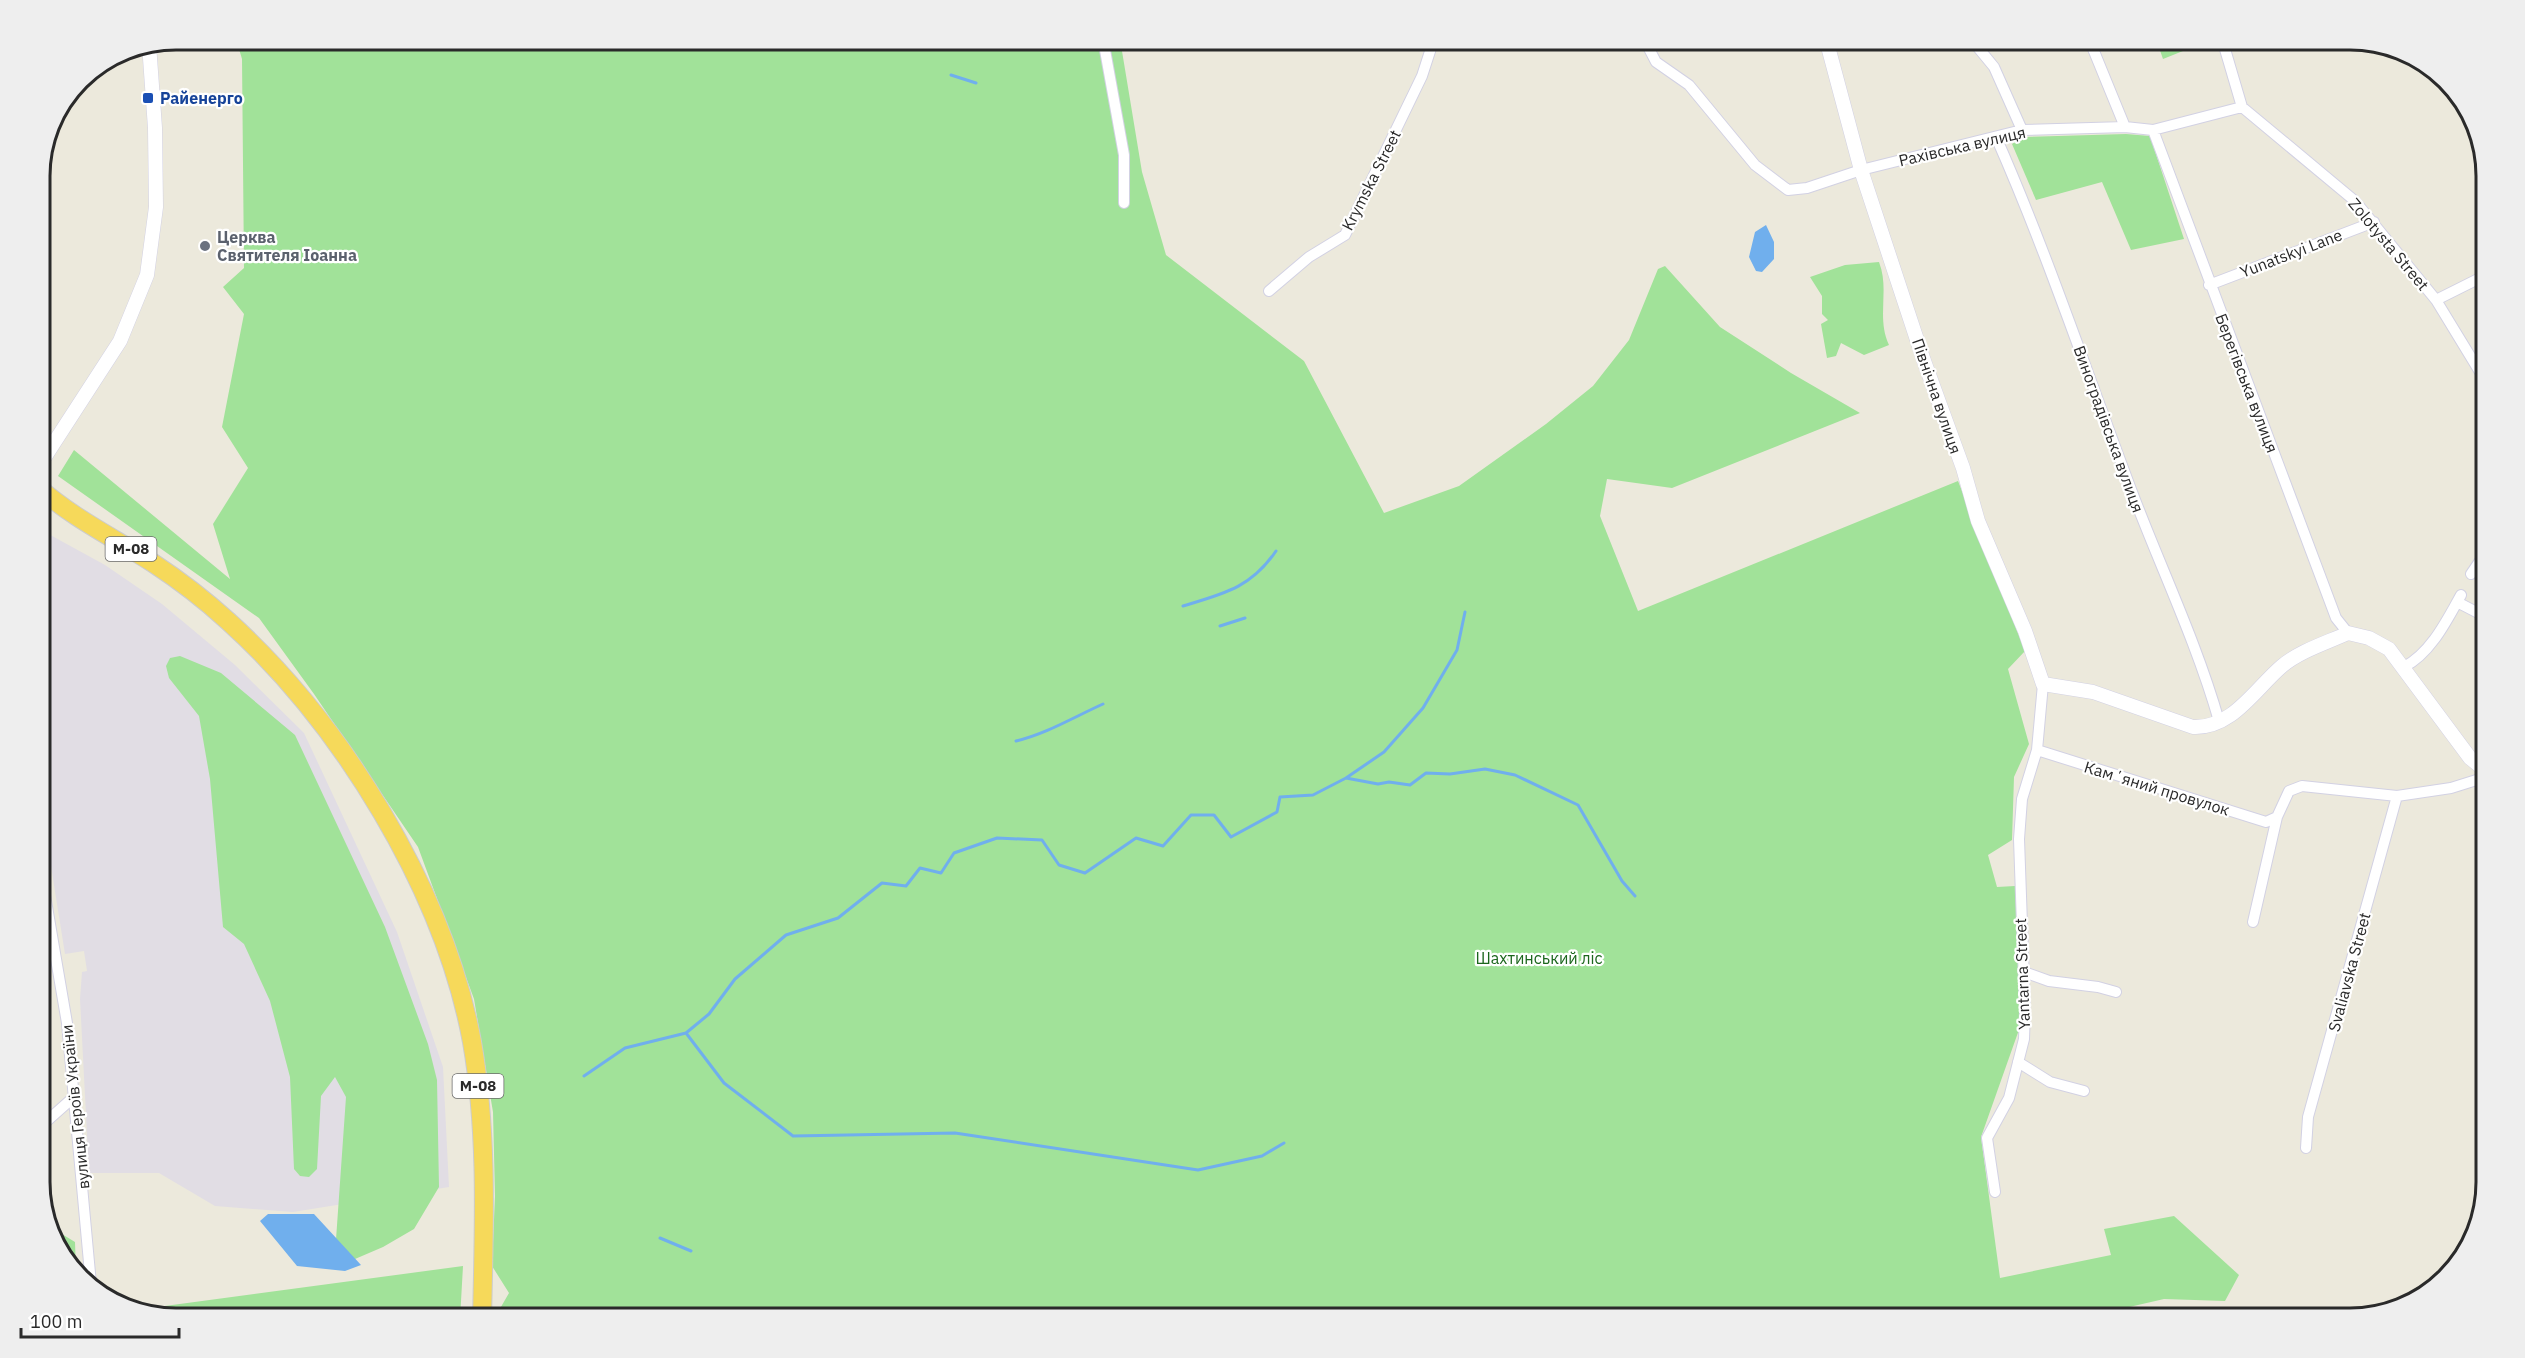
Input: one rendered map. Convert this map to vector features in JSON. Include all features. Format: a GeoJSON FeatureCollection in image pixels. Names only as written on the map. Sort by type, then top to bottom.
{"type":"FeatureCollection","features":[{"type":"Feature","properties":{"kind":"highway"},"geometry":{"type":"LineString","coordinates":[[50,497],[59,505]]}},
{"type":"Feature","properties":{"kind":"highway"},"geometry":{"type":"LineString","coordinates":[[50,502],[59,505]]}},
{"type":"Feature","properties":{"kind":"highway","name":"М-08"},"geometry":{"type":"LineString","coordinates":[[59,505],[182,584],[261,653],[304,700],[335,739],[400,846],[450,962],[471,1040],[481,1110],[484,1177],[482,1309]]}},
{"type":"Feature","properties":{"kind":"street"},"geometry":{"type":"LineString","coordinates":[[1105,50],[1124,155],[1125,203]]}},
{"type":"Feature","properties":{"kind":"street","name":"Krymska Street"},"geometry":{"type":"LineString","coordinates":[[1269,291],[1309,257],[1345,235],[1422,76],[1430,50]]}},
{"type":"Feature","properties":{"kind":"street","name":"Рахівська вулиця"},"geometry":{"type":"LineString","coordinates":[[1650,50],[1656,62],[1689,85],[1755,165],[1788,190],[1808,188],[1861,170],[2022,130],[2125,127],[2153,130],[2242,107]]}},
{"type":"Feature","properties":{"kind":"street","name":"Північна вулиця"},"geometry":{"type":"LineString","coordinates":[[1829,50],[1861,170],[1924,361],[1963,468],[1977,521],[2025,631],[2043,684],[2037,750]]}},
{"type":"Feature","properties":{"kind":"street"},"geometry":{"type":"LineString","coordinates":[[1980,50],[1994,67],[2022,130]]}},
{"type":"Feature","properties":{"kind":"street"},"geometry":{"type":"LineString","coordinates":[[2094,50],[2125,127]]}},
{"type":"Feature","properties":{"kind":"street"},"geometry":{"type":"LineString","coordinates":[[2225,50],[2242,107]]}},
{"type":"Feature","properties":{"kind":"street"},"geometry":{"type":"LineString","coordinates":[[50,448],[120,341],[142,294],[156,207],[155,128],[150,52]]}},
{"type":"Feature","properties":{"kind":"street","name":"Zolotysta Street"},"geometry":{"type":"LineString","coordinates":[[2242,107],[2355,201],[2436,300],[2475,280]]}},
{"type":"Feature","properties":{"kind":"street","name":"Берегівська вулиця"},"geometry":{"type":"LineString","coordinates":[[2153,130],[2209,285],[2336,618],[2348,633]]}},
{"type":"Feature","properties":{"kind":"street","name":"Виноградівська вулиця"},"geometry":{"type":"LineString","coordinates":[[1996,137],[2031,217],[2126,475],[2183,616],[2219,722]]}},
{"type":"Feature","properties":{"kind":"street","name":"Yunatskyi Lane"},"geometry":{"type":"LineString","coordinates":[[2209,285],[2373,222]]}},
{"type":"Feature","properties":{"kind":"street"},"geometry":{"type":"LineString","coordinates":[[2436,300],[2475,364]]}},
{"type":"Feature","properties":{"kind":"street"},"geometry":{"type":"LineString","coordinates":[[2471,574],[2475,568]]}},
{"type":"Feature","properties":{"kind":"street"},"geometry":{"type":"LineString","coordinates":[[2404,667],[2423,653],[2459,598],[2475,610]]}},
{"type":"Feature","properties":{"kind":"street"},"geometry":{"type":"LineString","coordinates":[[2043,684],[2093,692],[2193,727],[2202,728],[2219,722],[2236,711],[2283,666],[2348,633],[2369,638],[2389,649],[2463,750],[2476,761]]}},
{"type":"Feature","properties":{"kind":"street","name":"Камʼяний провулок"},"geometry":{"type":"LineString","coordinates":[[2037,750],[2266,822],[2277,817]]}},
{"type":"Feature","properties":{"kind":"street","name":"Yantarna Street"},"geometry":{"type":"LineString","coordinates":[[1995,1192],[1987,1138],[2009,1098],[2024,1039],[2019,839],[2022,799],[2037,750]]}},
{"type":"Feature","properties":{"kind":"street"},"geometry":{"type":"LineString","coordinates":[[2253,922],[2277,817],[2289,791],[2302,786],[2397,796],[2451,788],[2476,780]]}},
{"type":"Feature","properties":{"kind":"street","name":"Svaliavska Street"},"geometry":{"type":"LineString","coordinates":[[2306,1148],[2308,1117],[2397,796]]}},
{"type":"Feature","properties":{"kind":"street","name":"вулиця Героїв України"},"geometry":{"type":"LineString","coordinates":[[50,924],[75,1095],[91,1276]]}},
{"type":"Feature","properties":{"kind":"street"},"geometry":{"type":"LineString","coordinates":[[2024,972],[2049,981],[2098,987],[2116,992]]}},
{"type":"Feature","properties":{"kind":"street"},"geometry":{"type":"LineString","coordinates":[[2018,1062],[2050,1082],[2084,1091]]}},
{"type":"Feature","properties":{"kind":"street"},"geometry":{"type":"LineString","coordinates":[[50,1118],[75,1095]]}},
{"type":"Feature","properties":{"kind":"shaded area"},"geometry":{"type":"Polygon","coordinates":[[[50,535],[105,565],[162,604],[235,665],[304,733],[397,932],[443,1067],[449,1187],[293,1212],[215,1206],[159,1173],[89,1173],[80,999],[82,972],[87,971],[84,951],[65,954],[50,860],[50,535]]]}},
{"type":"Feature","properties":{"kind":"green space","name":"Шахтинський ліс"},"geometry":{"type":"Polygon","coordinates":[[[239,50],[1122,50],[1142,172],[1166,255],[1304,361],[1384,513],[1459,486],[1546,424],[1593,386],[1629,340],[1658,269],[1665,266],[1720,327],[1791,373],[1860,413],[1672,488],[1607,479],[1600,516],[1638,611],[1958,481],[2025,651],[2008,669],[2029,744],[2014,777],[2012,840],[1988,855],[1997,887],[2015,886],[2021,1024],[1981,1137],[2000,1278],[2111,1255],[2104,1229],[2174,1216],[2239,1275],[2225,1301],[2164,1299],[2125,1309],[500,1309],[509,1293],[492,1266],[495,1196],[493,1112],[474,999],[418,847],[314,694],[259,618],[58,476],[74,450],[230,579],[213,524],[248,468],[222,427],[244,314],[223,287],[244,268],[242,59],[239,50]]]}},
{"type":"Feature","properties":{"kind":"green space"},"geometry":{"type":"Polygon","coordinates":[[[2160,50],[2186,50],[2163,59],[2160,50]]]}},
{"type":"Feature","properties":{"kind":"green space"},"geometry":{"type":"Polygon","coordinates":[[[2126,134],[2150,136],[2184,239],[2131,250],[2102,182],[2036,200],[2012,144],[2022,137],[2126,134]]]}},
{"type":"Feature","properties":{"kind":"green space"},"geometry":{"type":"Polygon","coordinates":[[[1879,262],[1883,283],[1883,324],[1889,345],[1864,355],[1841,343],[1836,356],[1827,358],[1821,324],[1828,320],[1822,314],[1822,296],[1810,277],[1845,265],[1879,262]]]}},
{"type":"Feature","properties":{"kind":"green space"},"geometry":{"type":"Polygon","coordinates":[[[180,656],[221,673],[295,735],[385,927],[428,1044],[437,1080],[439,1187],[414,1229],[383,1247],[334,1268],[346,1097],[335,1077],[321,1096],[317,1169],[309,1177],[300,1176],[294,1169],[290,1077],[270,1001],[244,944],[223,927],[210,779],[199,716],[169,678],[166,666],[170,658],[180,656]]]}},
{"type":"Feature","properties":{"kind":"green space"},"geometry":{"type":"Polygon","coordinates":[[[60,1233],[75,1242],[76,1259],[60,1233]]]}},
{"type":"Feature","properties":{"kind":"green space"},"geometry":{"type":"Polygon","coordinates":[[[463,1266],[461,1309],[175,1309],[158,1307],[463,1266]]]}},
{"type":"Feature","properties":{"kind":"water"},"geometry":{"type":"Polygon","coordinates":[[[1766,225],[1774,242],[1774,259],[1762,272],[1756,271],[1749,257],[1755,232],[1766,225]]]}},
{"type":"Feature","properties":{"kind":"water"},"geometry":{"type":"Polygon","coordinates":[[[268,1214],[314,1214],[361,1265],[345,1271],[297,1266],[260,1221],[268,1214]]]}},
{"type":"Feature","properties":{"kind":"waterway"},"geometry":{"type":"LineString","coordinates":[[951,75],[976,83]]}},
{"type":"Feature","properties":{"kind":"waterway"},"geometry":{"type":"LineString","coordinates":[[1183,606],[1235,588],[1257,574],[1276,551]]}},
{"type":"Feature","properties":{"kind":"waterway"},"geometry":{"type":"LineString","coordinates":[[1346,778],[1384,752],[1423,708],[1457,650],[1465,612]]}},
{"type":"Feature","properties":{"kind":"waterway"},"geometry":{"type":"LineString","coordinates":[[1220,626],[1245,618]]}},
{"type":"Feature","properties":{"kind":"waterway"},"geometry":{"type":"LineString","coordinates":[[1016,741],[1049,730],[1103,704]]}},
{"type":"Feature","properties":{"kind":"waterway"},"geometry":{"type":"LineString","coordinates":[[584,1076],[625,1048],[686,1033],[709,1014],[735,979],[786,935],[838,918],[882,883],[906,886],[920,868],[941,873],[954,853],[997,838],[1042,840],[1059,865],[1085,873],[1136,838],[1163,846],[1191,815],[1214,815],[1231,837],[1277,812],[1280,797],[1313,795],[1346,778],[1378,784],[1389,782],[1410,785],[1426,773],[1450,774],[1485,769],[1515,775],[1578,805],[1622,881],[1635,896]]}},
{"type":"Feature","properties":{"kind":"waterway"},"geometry":{"type":"LineString","coordinates":[[686,1033],[724,1083],[793,1136],[955,1133],[1198,1170],[1262,1156],[1284,1143]]}},
{"type":"Feature","properties":{"kind":"waterway"},"geometry":{"type":"LineString","coordinates":[[660,1238],[691,1251]]}},
{"type":"Feature","properties":{"kind":"place","name":"Райенерго"},"geometry":{"type":"Point","coordinates":[148,98]}},
{"type":"Feature","properties":{"kind":"place","name":"Церква Святителя Іоанна"},"geometry":{"type":"Point","coordinates":[205,246]}}]}
